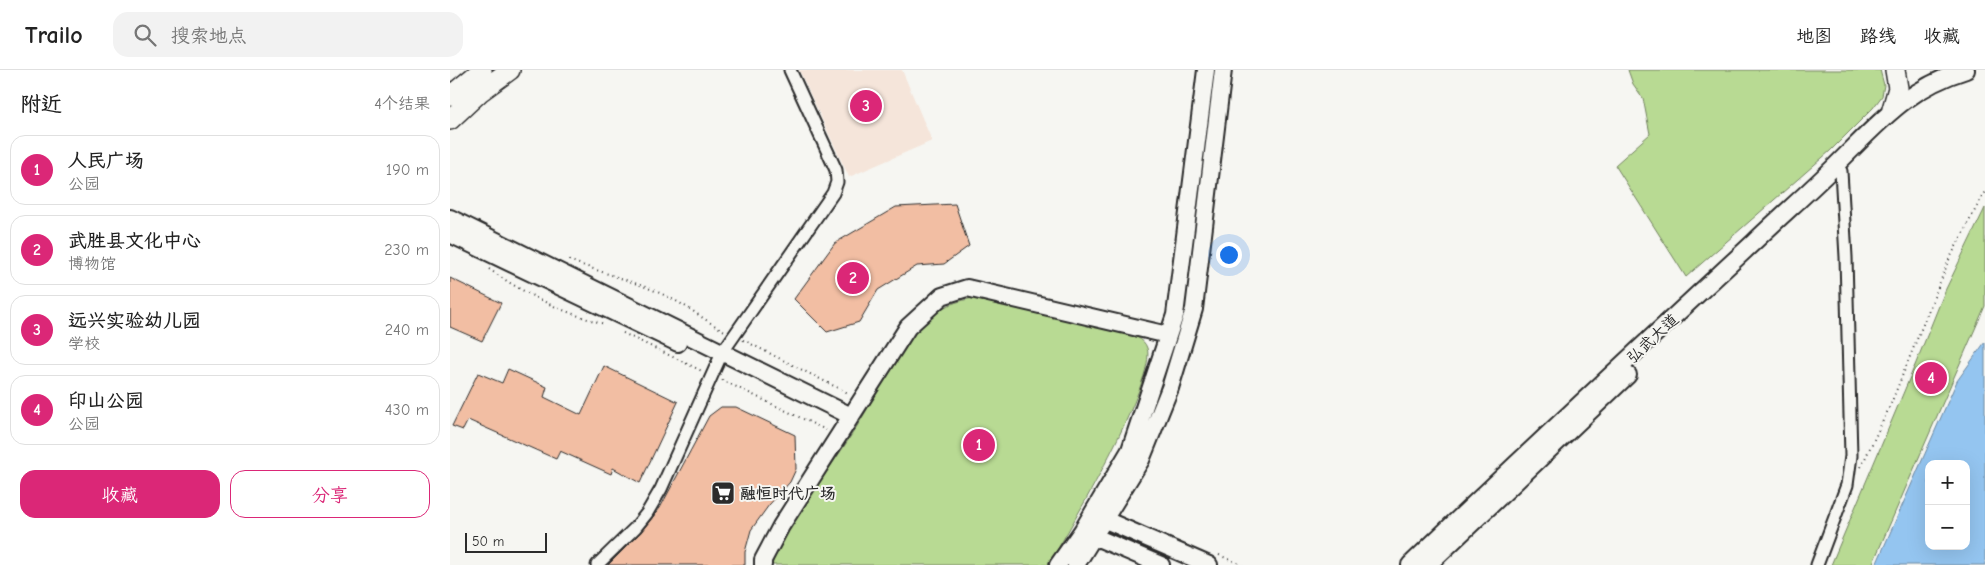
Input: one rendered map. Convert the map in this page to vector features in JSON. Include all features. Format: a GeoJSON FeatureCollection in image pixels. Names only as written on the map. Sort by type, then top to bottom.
{"type":"FeatureCollection","features":[{"type":"Feature","properties":{"kind":"main road"},"geometry":{"type":"LineString","coordinates":[[450,96],[482,70]]}},
{"type":"Feature","properties":{"kind":"main road"},"geometry":{"type":"LineString","coordinates":[[450,120],[480,92],[510,70]]}},
{"type":"Feature","properties":{"kind":"main road"},"geometry":{"type":"LineString","coordinates":[[1076,565],[1088,533],[1130,450],[1175,315],[1206,70]]}},
{"type":"Feature","properties":{"kind":"main road"},"geometry":{"type":"LineString","coordinates":[[1098,516],[1141,460],[1170,388],[1194,309],[1223,70]]}},
{"type":"Feature","properties":{"kind":"main road"},"geometry":{"type":"LineString","coordinates":[[1892,109],[1898,88],[1895,70]]}},
{"type":"Feature","properties":{"kind":"main road","name":"弘武大道"},"geometry":{"type":"LineString","coordinates":[[1428,565],[1839,168],[1892,109],[1908,97],[1949,75],[1966,70]]}},
{"type":"Feature","properties":{"kind":"main road","name":"弘武大道"},"geometry":{"type":"LineString","coordinates":[[1410,565],[1510,469],[1839,168]]}},
{"type":"Feature","properties":{"kind":"main road"},"geometry":{"type":"LineString","coordinates":[[450,218],[718,364]]}},
{"type":"Feature","properties":{"kind":"main road"},"geometry":{"type":"LineString","coordinates":[[450,234],[845,425]]}},
{"type":"Feature","properties":{"kind":"main road"},"geometry":{"type":"LineString","coordinates":[[763,565],[763,560],[780,526],[908,327],[942,296],[967,288],[1168,335]]}},
{"type":"Feature","properties":{"kind":"main road"},"geometry":{"type":"LineString","coordinates":[[1098,516],[1209,565]]}},
{"type":"Feature","properties":{"kind":"main road"},"geometry":{"type":"LineString","coordinates":[[1058,565],[1088,533]]}},
{"type":"Feature","properties":{"kind":"main road"},"geometry":{"type":"LineString","coordinates":[[1088,533],[1161,565]]}},
{"type":"Feature","properties":{"kind":"street"},"geometry":{"type":"LineString","coordinates":[[597,565],[635,528],[647,513],[661,489],[718,364],[734,336],[833,193],[837,182],[836,170],[790,70]]}},
{"type":"Feature","properties":{"kind":"street"},"geometry":{"type":"LineString","coordinates":[[1817,565],[1847,484],[1850,456],[1846,258],[1839,168]]}},
{"type":"Feature","properties":{"kind":"path"},"geometry":{"type":"LineString","coordinates":[[1858,472],[1890,406],[1949,260],[1985,191]]}},
{"type":"Feature","properties":{"kind":"path"},"geometry":{"type":"LineString","coordinates":[[561,257],[641,286],[683,305],[708,323],[861,400]]}},
{"type":"Feature","properties":{"kind":"path"},"geometry":{"type":"LineString","coordinates":[[488,268],[536,299],[581,318],[607,325]]}},
{"type":"Feature","properties":{"kind":"path"},"geometry":{"type":"LineString","coordinates":[[623,333],[718,364],[845,425]]}},
{"type":"Feature","properties":{"kind":"shaded area"},"geometry":{"type":"Polygon","coordinates":[[[799,70],[902,70],[932,141],[849,177],[799,70]]]}},
{"type":"Feature","properties":{"kind":"green space"},"geometry":{"type":"Polygon","coordinates":[[[1628,70],[1880,70],[1884,85],[1882,96],[1873,108],[1830,151],[1686,277],[1615,165],[1650,134],[1643,98],[1633,84],[1628,70]]]}},
{"type":"Feature","properties":{"kind":"green space"},"geometry":{"type":"Polygon","coordinates":[[[1985,208],[1985,306],[1872,565],[1831,565],[1945,291],[1985,208]]]}},
{"type":"Feature","properties":{"kind":"green space"},"geometry":{"type":"Polygon","coordinates":[[[979,297],[1123,331],[1140,339],[1147,348],[1147,365],[1126,421],[1091,490],[1048,565],[772,565],[778,546],[787,530],[853,433],[912,334],[921,323],[940,309],[963,300],[979,297]]]}},
{"type":"Feature","properties":{"kind":"water"},"geometry":{"type":"Polygon","coordinates":[[[1985,342],[1985,565],[1876,565],[1957,381],[1985,342]]]}},
{"type":"Feature","properties":{"kind":"building"},"geometry":{"type":"Polygon","coordinates":[[[955,204],[969,246],[944,264],[917,266],[878,290],[859,322],[827,332],[794,299],[835,243],[896,207],[955,204]]]}},
{"type":"Feature","properties":{"kind":"building"},"geometry":{"type":"Polygon","coordinates":[[[450,278],[501,303],[482,341],[450,327],[450,278]]]}},
{"type":"Feature","properties":{"kind":"building"},"geometry":{"type":"Polygon","coordinates":[[[604,366],[678,402],[640,483],[613,468],[611,474],[560,451],[556,459],[468,420],[463,430],[452,426],[478,373],[502,383],[508,369],[547,387],[544,397],[581,415],[604,366]]]}},
{"type":"Feature","properties":{"kind":"building","name":"融恒时代广场"},"geometry":{"type":"Polygon","coordinates":[[[721,407],[736,407],[795,435],[796,469],[790,482],[769,505],[751,530],[745,552],[745,565],[608,565],[640,533],[660,508],[709,416],[721,407]]]}},
{"type":"Feature","properties":{"kind":"place","name":"远兴实验幼儿园"},"geometry":{"type":"Point","coordinates":[866,106]}},
{"type":"Feature","properties":{"kind":"place","name":"武胜县文化中心"},"geometry":{"type":"Point","coordinates":[853,278]}},
{"type":"Feature","properties":{"kind":"place","name":"印山公园"},"geometry":{"type":"Point","coordinates":[1931,378]}},
{"type":"Feature","properties":{"kind":"place","name":"人民广场"},"geometry":{"type":"Point","coordinates":[979,445]}},
{"type":"Feature","properties":{"kind":"place","name":"融恒时代广场"},"geometry":{"type":"Point","coordinates":[723,493]}}]}
